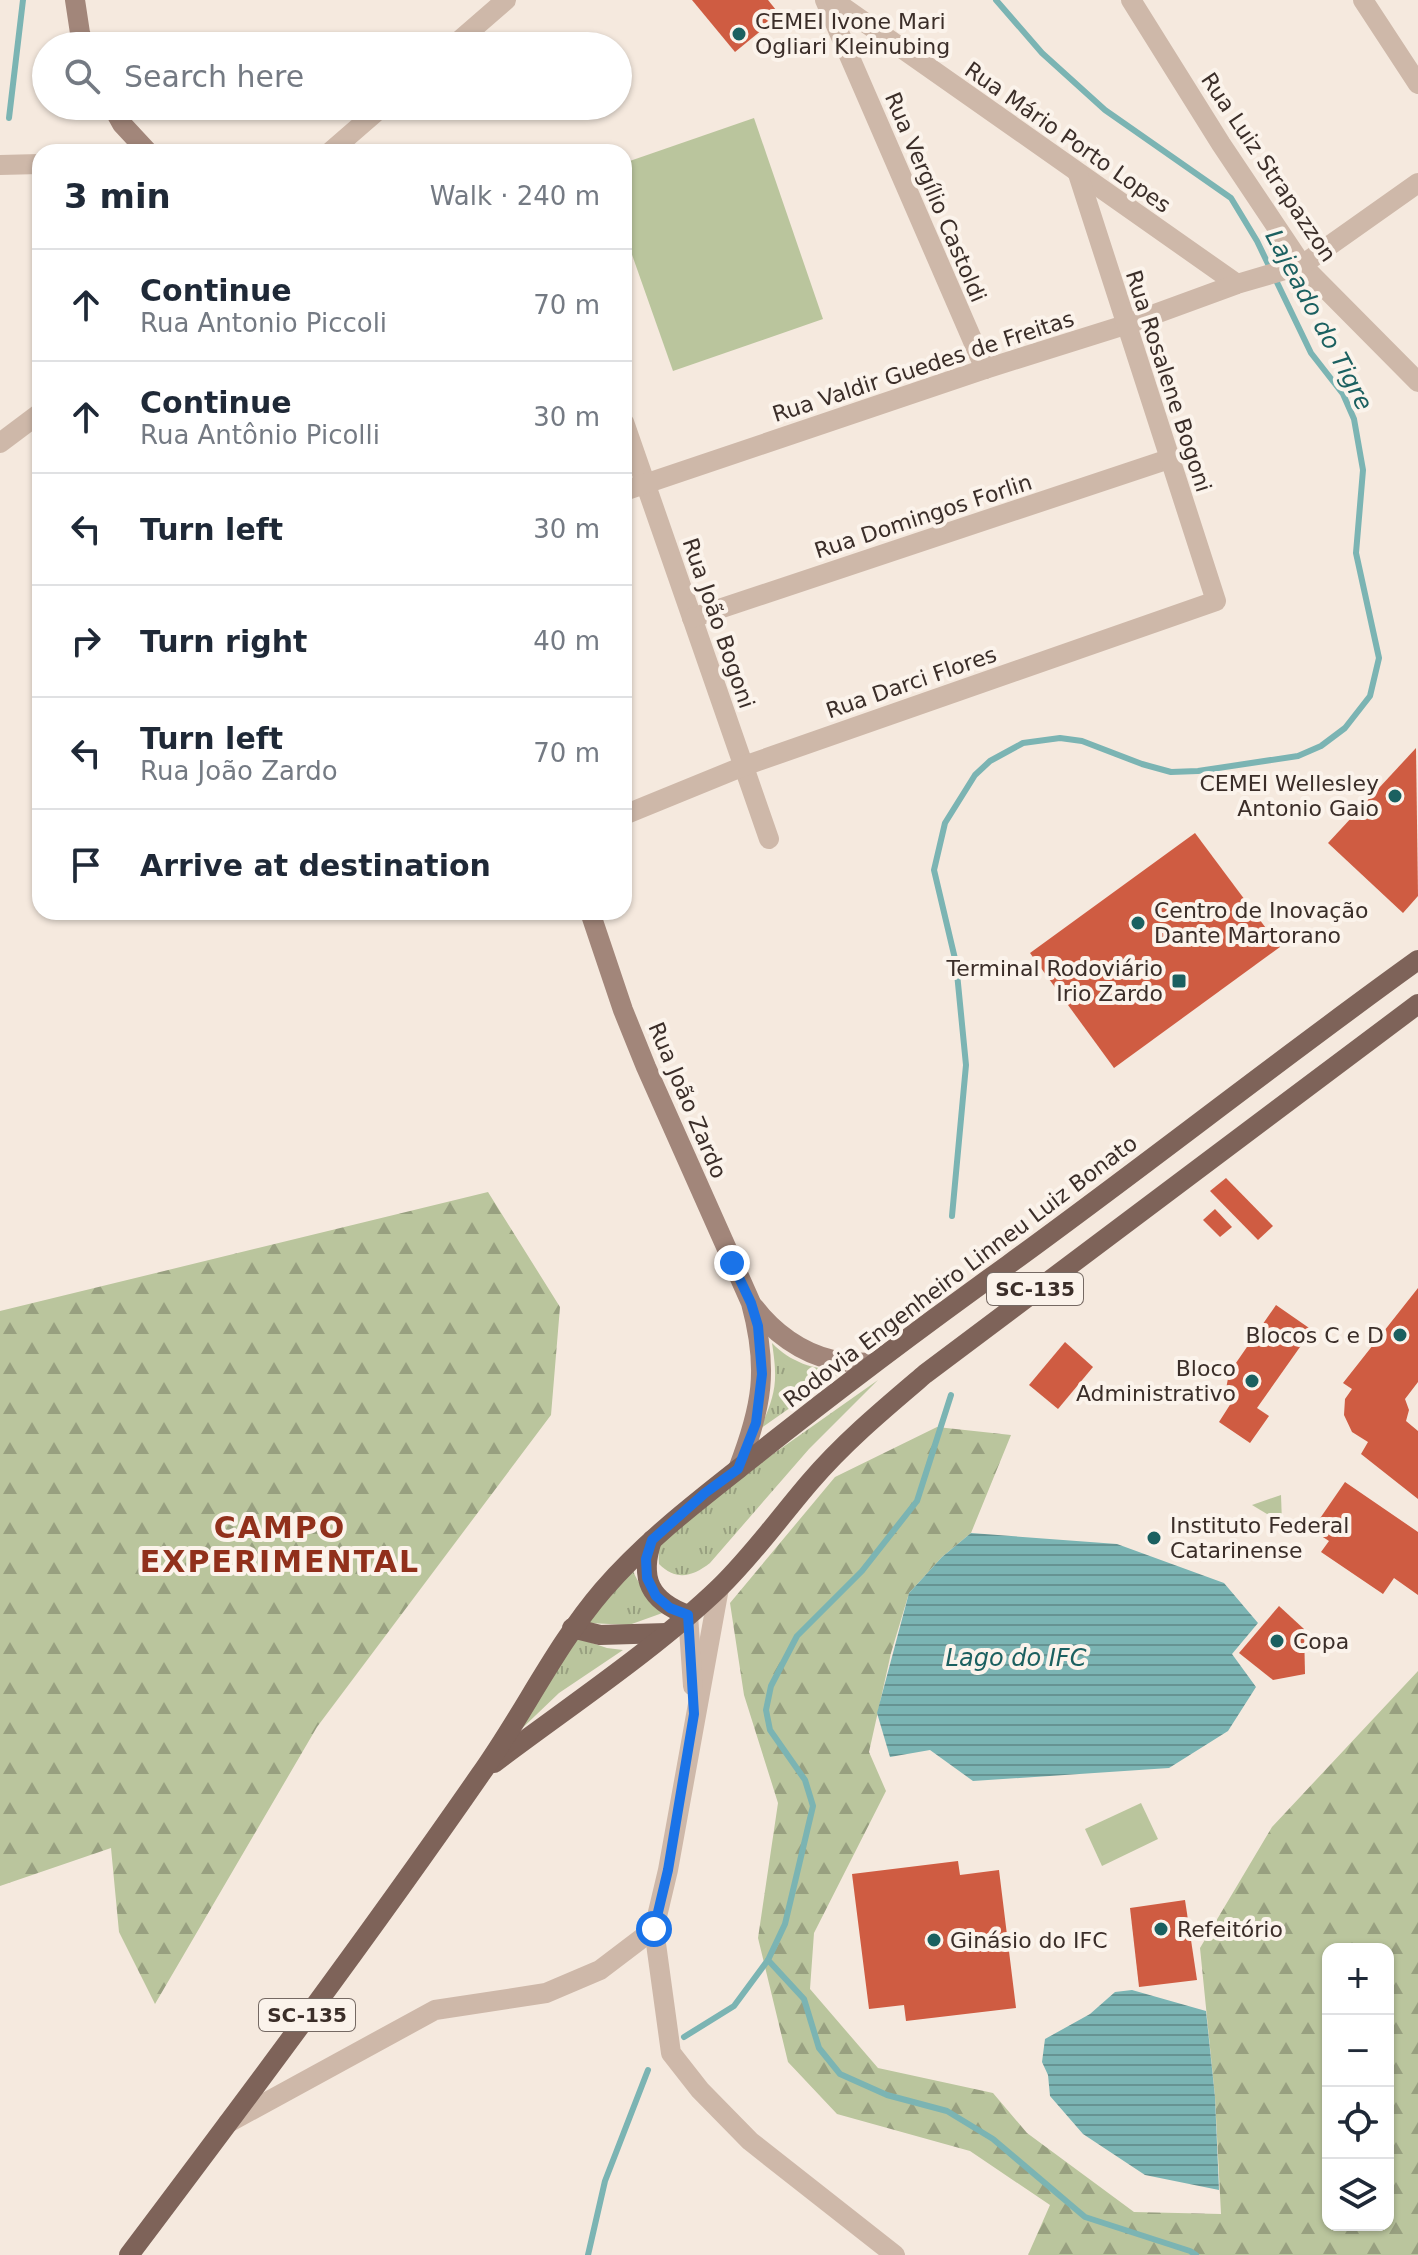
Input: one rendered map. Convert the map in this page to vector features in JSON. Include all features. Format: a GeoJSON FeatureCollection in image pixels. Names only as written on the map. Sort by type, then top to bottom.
{"type":"FeatureCollection","features":[{"type":"Feature","properties":{"kind":"main road"},"geometry":{"type":"LineString","coordinates":[[75,0],[80,32]]}},
{"type":"Feature","properties":{"kind":"main road"},"geometry":{"type":"LineString","coordinates":[[120,120],[136,144]]}},
{"type":"Feature","properties":{"kind":"main road","name":"Rua João Zardo"},"geometry":{"type":"LineString","coordinates":[[593,920],[635,1039],[751,1303],[758,1326],[762,1374],[756,1423],[738,1469]]}},
{"type":"Feature","properties":{"kind":"main road","name":"Rodovia Engenheiro Linneu Luiz Bonato"},"geometry":{"type":"LineString","coordinates":[[129,2255],[482,1773],[572,1628],[605,1587],[705,1493],[872,1363],[1115,1187],[1418,960]]}},
{"type":"Feature","properties":{"kind":"main road","name":"Rodovia Engenheiro Linneu Luiz Bonato"},"geometry":{"type":"LineString","coordinates":[[482,1773],[667,1633],[719,1588],[772,1530],[811,1480],[854,1436],[925,1374],[1418,1004]]}},
{"type":"Feature","properties":{"kind":"main road","name":"Rua João Zardo"},"geometry":{"type":"LineString","coordinates":[[751,1303],[765,1322],[796,1346],[833,1360],[872,1363]]}},
{"type":"Feature","properties":{"kind":"main road"},"geometry":{"type":"LineString","coordinates":[[652,1540],[646,1559],[647,1578],[656,1596],[670,1608],[688,1615]]}},
{"type":"Feature","properties":{"kind":"main road"},"geometry":{"type":"LineString","coordinates":[[572,1628],[600,1635],[667,1633]]}},
{"type":"Feature","properties":{"kind":"street"},"geometry":{"type":"LineString","coordinates":[[469,32],[506,0]]}},
{"type":"Feature","properties":{"kind":"street","name":"Rua Vergílio Castoldi"},"geometry":{"type":"LineString","coordinates":[[825,0],[985,369]]}},
{"type":"Feature","properties":{"kind":"street","name":"Rua Mário Porto Lopes"},"geometry":{"type":"LineString","coordinates":[[833,0],[1078,174],[1244,283]]}},
{"type":"Feature","properties":{"kind":"street","name":"Rua Luiz Strapazzon"},"geometry":{"type":"LineString","coordinates":[[1131,0],[1294,268],[1418,382]]}},
{"type":"Feature","properties":{"kind":"street"},"geometry":{"type":"LineString","coordinates":[[1363,0],[1418,84]]}},
{"type":"Feature","properties":{"kind":"street"},"geometry":{"type":"LineString","coordinates":[[339,144],[367,120]]}},
{"type":"Feature","properties":{"kind":"street"},"geometry":{"type":"LineString","coordinates":[[0,165],[32,164]]}},
{"type":"Feature","properties":{"kind":"street","name":"Rua Rosalene Bogoni"},"geometry":{"type":"LineString","coordinates":[[1078,174],[1216,601]]}},
{"type":"Feature","properties":{"kind":"street","name":"Rua Valdir Guedes de Freitas"},"geometry":{"type":"LineString","coordinates":[[632,488],[1294,268],[1418,183]]}},
{"type":"Feature","properties":{"kind":"street"},"geometry":{"type":"LineString","coordinates":[[2,436],[32,418]]}},
{"type":"Feature","properties":{"kind":"street","name":"Rua João Bogoni"},"geometry":{"type":"LineString","coordinates":[[632,445],[769,839]]}},
{"type":"Feature","properties":{"kind":"street","name":"Rua Domingos Forlin"},"geometry":{"type":"LineString","coordinates":[[692,618],[1169,459]]}},
{"type":"Feature","properties":{"kind":"street","name":"Rua Darci Flores"},"geometry":{"type":"LineString","coordinates":[[632,812],[744,766],[1216,601]]}},
{"type":"Feature","properties":{"kind":"street"},"geometry":{"type":"LineString","coordinates":[[719,1588],[668,1870],[654,1929],[671,2053],[700,2090],[750,2141],[895,2255]]}},
{"type":"Feature","properties":{"kind":"street"},"geometry":{"type":"LineString","coordinates":[[688,1615],[694,1714]]}},
{"type":"Feature","properties":{"kind":"street"},"geometry":{"type":"LineString","coordinates":[[228,2123],[435,2010],[546,1993],[600,1970],[654,1929]]}},
{"type":"Feature","properties":{"kind":"green space"},"geometry":{"type":"Polygon","coordinates":[[[754,118],[823,319],[673,371],[632,255],[632,160],[754,118]]]}},
{"type":"Feature","properties":{"kind":"green space"},"geometry":{"type":"Polygon","coordinates":[[[488,1192],[560,1307],[551,1415],[317,1727],[155,2004],[119,1932],[111,1848],[0,1886],[0,1311],[488,1192]]]}},
{"type":"Feature","properties":{"kind":"green space"},"geometry":{"type":"Polygon","coordinates":[[[772,1343],[787,1356],[805,1364],[844,1370],[760,1429],[774,1387],[772,1343]]]}},
{"type":"Feature","properties":{"kind":"green space"},"geometry":{"type":"Polygon","coordinates":[[[878,1380],[809,1449],[710,1563],[684,1575],[672,1573],[659,1564],[658,1541],[878,1380]]]}},
{"type":"Feature","properties":{"kind":"green space"},"geometry":{"type":"Polygon","coordinates":[[[937,1427],[1011,1435],[971,1533],[942,1557],[909,1593],[891,1653],[869,1752],[886,1791],[814,1933],[810,1989],[878,2068],[993,2093],[1027,2133],[1134,2212],[1221,2214],[1215,2097],[1200,1948],[1272,1827],[1418,1671],[1418,2255],[1028,2255],[1050,2205],[970,2151],[837,2114],[788,2062],[758,1938],[778,1803],[744,1695],[730,1603],[835,1477],[937,1427]]]}},
{"type":"Feature","properties":{"kind":"green space"},"geometry":{"type":"Polygon","coordinates":[[[1281,1495],[1282,1523],[1252,1505],[1281,1495]]]}},
{"type":"Feature","properties":{"kind":"green space"},"geometry":{"type":"Polygon","coordinates":[[[631,1565],[645,1591],[668,1611],[629,1625],[589,1623],[631,1565]]]}},
{"type":"Feature","properties":{"kind":"green space"},"geometry":{"type":"Polygon","coordinates":[[[574,1637],[623,1650],[559,1693],[513,1737],[574,1637]]]}},
{"type":"Feature","properties":{"kind":"green space"},"geometry":{"type":"Polygon","coordinates":[[[1141,1803],[1158,1839],[1102,1866],[1085,1829],[1141,1803]]]}},
{"type":"Feature","properties":{"kind":"water","name":"Lago do IFC"},"geometry":{"type":"Polygon","coordinates":[[[971,1533],[1117,1544],[1224,1583],[1258,1623],[1232,1654],[1256,1687],[1228,1731],[1169,1768],[973,1781],[930,1750],[890,1757],[877,1713],[909,1593],[942,1557],[971,1533]]]}},
{"type":"Feature","properties":{"kind":"water"},"geometry":{"type":"Polygon","coordinates":[[[1132,1990],[1206,2011],[1215,2097],[1219,2190],[1145,2175],[1083,2134],[1050,2096],[1048,2075],[1042,2062],[1045,2039],[1090,2014],[1115,1992],[1132,1990]]]}},
{"type":"Feature","properties":{"kind":"building","name":"CEMEI Ivone Mari Ogliari Kleinubing"},"geometry":{"type":"Polygon","coordinates":[[[692,0],[768,0],[780,15],[735,52],[692,0]]]}},
{"type":"Feature","properties":{"kind":"building","name":"CEMEI Wellesley Antonio Gaio"},"geometry":{"type":"Polygon","coordinates":[[[1416,748],[1418,896],[1403,913],[1328,843],[1416,748]]]}},
{"type":"Feature","properties":{"kind":"building"},"geometry":{"type":"Polygon","coordinates":[[[1195,833],[1280,947],[1114,1068],[1030,953],[1195,833]]]}},
{"type":"Feature","properties":{"kind":"building"},"geometry":{"type":"Polygon","coordinates":[[[1226,1178],[1273,1226],[1258,1240],[1210,1191],[1226,1178]]]}},
{"type":"Feature","properties":{"kind":"building"},"geometry":{"type":"Polygon","coordinates":[[[1215,1209],[1232,1227],[1220,1237],[1203,1220],[1215,1209]]]}},
{"type":"Feature","properties":{"kind":"building"},"geometry":{"type":"Polygon","coordinates":[[[1418,1288],[1418,1382],[1405,1399],[1409,1410],[1406,1421],[1418,1431],[1418,1499],[1361,1454],[1368,1442],[1352,1432],[1344,1415],[1345,1399],[1352,1389],[1343,1383],[1418,1288]]]}},
{"type":"Feature","properties":{"kind":"building","name":"Bloco Administrativo"},"geometry":{"type":"Polygon","coordinates":[[[1276,1305],[1312,1330],[1257,1408],[1269,1416],[1250,1443],[1219,1422],[1233,1400],[1226,1389],[1229,1373],[1276,1305]]]}},
{"type":"Feature","properties":{"kind":"building"},"geometry":{"type":"Polygon","coordinates":[[[1065,1342],[1093,1367],[1058,1409],[1029,1385],[1065,1342]]]}},
{"type":"Feature","properties":{"kind":"building"},"geometry":{"type":"Polygon","coordinates":[[[1345,1482],[1418,1532],[1418,1595],[1394,1578],[1383,1594],[1321,1552],[1329,1541],[1312,1530],[1345,1482]]]}},
{"type":"Feature","properties":{"kind":"building","name":"Copa"},"geometry":{"type":"Polygon","coordinates":[[[1279,1606],[1304,1629],[1305,1674],[1273,1680],[1239,1653],[1279,1606]]]}},
{"type":"Feature","properties":{"kind":"building","name":"Ginásio do IFC"},"geometry":{"type":"Polygon","coordinates":[[[958,1861],[960,1875],[999,1870],[1016,2008],[906,2021],[904,2005],[869,2009],[852,1874],[958,1861]]]}},
{"type":"Feature","properties":{"kind":"building","name":"Refeitório"},"geometry":{"type":"Polygon","coordinates":[[[1185,1900],[1197,1980],[1139,1987],[1130,1908],[1185,1900]]]}},
{"type":"Feature","properties":{"kind":"waterway"},"geometry":{"type":"LineString","coordinates":[[9,118],[23,0]]}},
{"type":"Feature","properties":{"kind":"waterway","name":"Lajeado do Tigre"},"geometry":{"type":"LineString","coordinates":[[952,1216],[966,1065],[956,963],[934,870],[945,823],[975,775],[990,761],[1023,743],[1060,738],[1082,741],[1171,772],[1298,756],[1321,746],[1345,728],[1370,696],[1379,658],[1356,553],[1363,470],[1354,419],[1343,394],[1311,353],[1257,241],[1231,198],[1105,110],[1042,53],[996,0]]}},
{"type":"Feature","properties":{"kind":"waterway","name":"Lajeado do Tigre"},"geometry":{"type":"LineString","coordinates":[[951,1395],[917,1501],[862,1571],[797,1636],[771,1686],[766,1710],[770,1730],[805,1780],[813,1806],[785,1924],[768,1960],[804,1999],[819,2048],[840,2074],[887,2095],[947,2111],[993,2139],[1085,2217],[1196,2255]]}},
{"type":"Feature","properties":{"kind":"waterway"},"geometry":{"type":"LineString","coordinates":[[684,2037],[734,2006],[768,1960]]}},
{"type":"Feature","properties":{"kind":"waterway"},"geometry":{"type":"LineString","coordinates":[[588,2255],[605,2181],[648,2070]]}},
{"type":"Feature","properties":{"kind":"place","name":"CEMEI Ivone Mari Ogliari Kleinubing"},"geometry":{"type":"Point","coordinates":[739,34]}},
{"type":"Feature","properties":{"kind":"place","name":"CEMEI Wellesley Antonio Gaio"},"geometry":{"type":"Point","coordinates":[1395,796]}},
{"type":"Feature","properties":{"kind":"place","name":"Centro de Inovação Dante Martorano"},"geometry":{"type":"Point","coordinates":[1138,923]}},
{"type":"Feature","properties":{"kind":"place","name":"Terminal Rodoviário Irio Zardo"},"geometry":{"type":"Point","coordinates":[1179,981]}},
{"type":"Feature","properties":{"kind":"place","name":"Blocos C e D"},"geometry":{"type":"Point","coordinates":[1400,1335]}},
{"type":"Feature","properties":{"kind":"place","name":"Bloco Administrativo"},"geometry":{"type":"Point","coordinates":[1252,1381]}},
{"type":"Feature","properties":{"kind":"place","name":"Instituto Federal Catarinense"},"geometry":{"type":"Point","coordinates":[1154,1538]}},
{"type":"Feature","properties":{"kind":"place","name":"Copa"},"geometry":{"type":"Point","coordinates":[1277,1641]}},
{"type":"Feature","properties":{"kind":"place","name":"Refeitório"},"geometry":{"type":"Point","coordinates":[1161,1929]}},
{"type":"Feature","properties":{"kind":"place","name":"Ginásio do IFC"},"geometry":{"type":"Point","coordinates":[934,1940]}},
{"type":"Feature","properties":{"kind":"district","name":"CAMPO EXPERIMENTAL"},"geometry":{"type":"Point","coordinates":[280,1545]}},
{"type":"Feature","properties":{"kind":"route"},"geometry":{"type":"LineString","coordinates":[[654,1929],[668,1870],[694,1714],[688,1615],[670,1608],[656,1596],[647,1578],[646,1559],[652,1540],[705,1493],[738,1469],[756,1423],[762,1374],[758,1326],[732,1263]]}}]}
